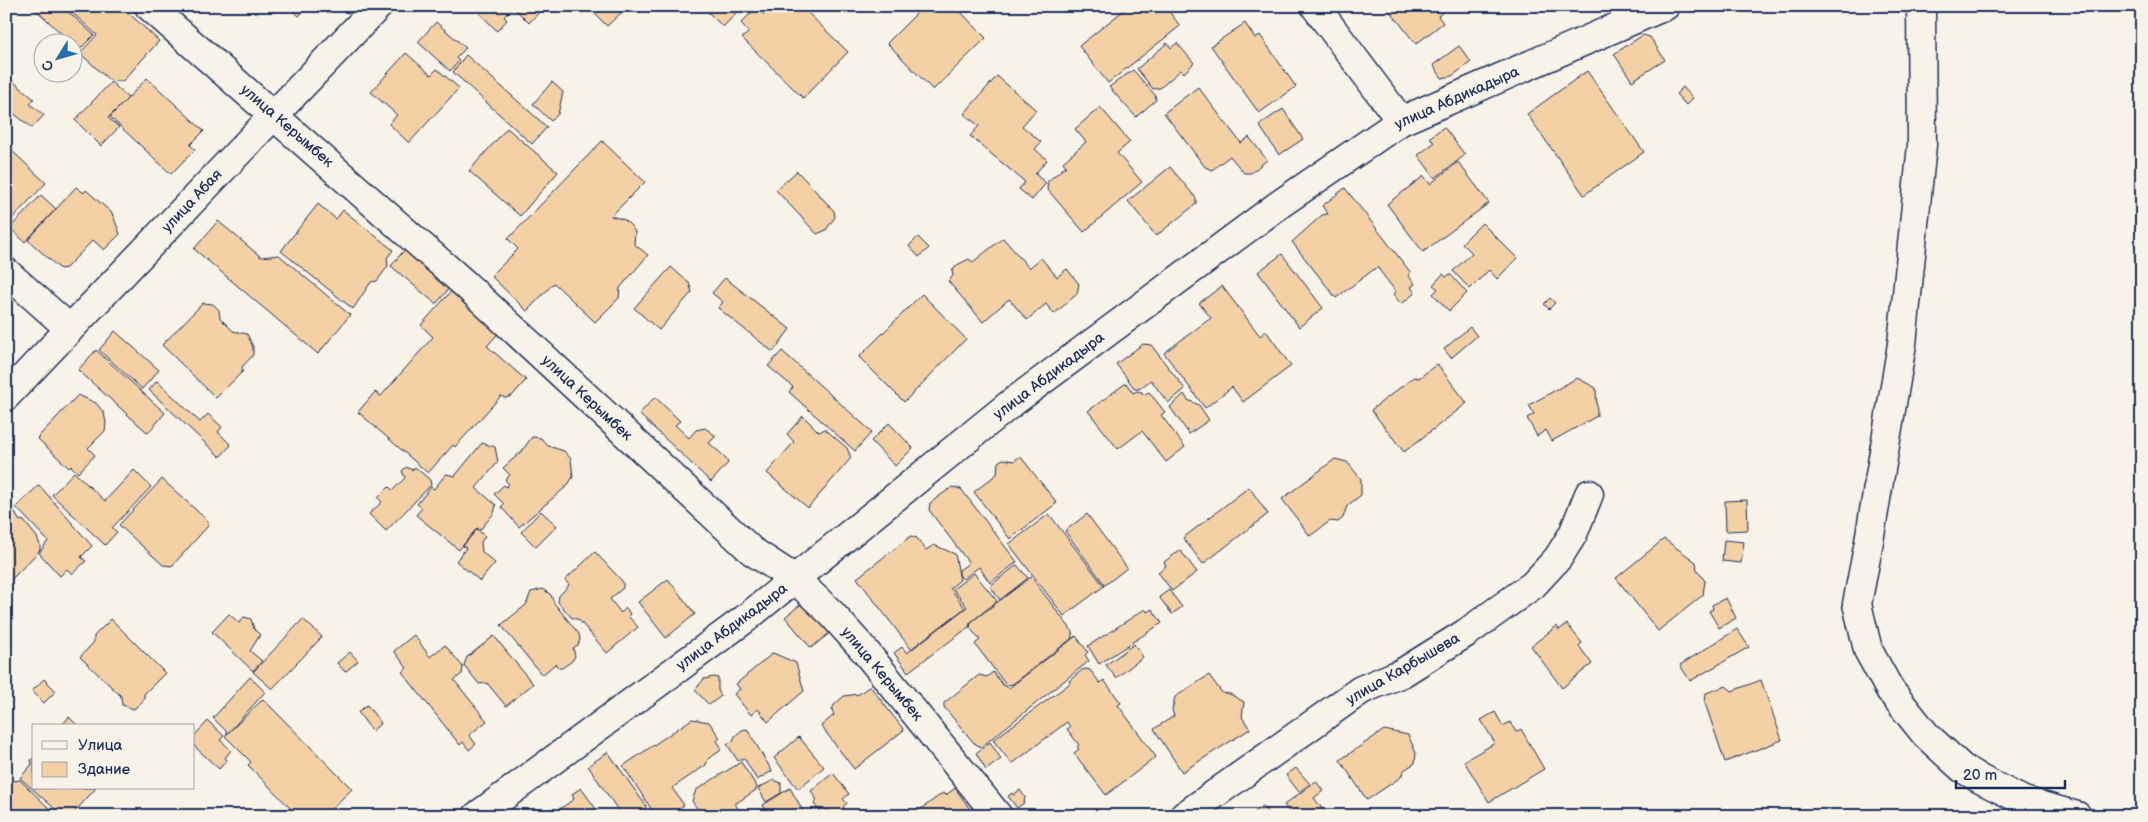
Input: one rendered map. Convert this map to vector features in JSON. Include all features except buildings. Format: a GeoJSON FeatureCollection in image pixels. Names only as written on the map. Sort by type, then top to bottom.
{"type":"FeatureCollection","features":[{"type":"Feature","properties":{"kind":"street","name":"улица Керымбек"},"geometry":{"type":"LineString","coordinates":[[149,6],[466,284],[752,551],[796,578],[864,651],[998,816]]}},
{"type":"Feature","properties":{"kind":"street","name":"улица Абая"},"geometry":{"type":"LineString","coordinates":[[6,396],[378,6]]}},
{"type":"Feature","properties":{"kind":"street"},"geometry":{"type":"LineString","coordinates":[[1314,6],[1401,121]]}},
{"type":"Feature","properties":{"kind":"street","name":"улица Абдикадыра"},"geometry":{"type":"LineString","coordinates":[[477,816],[745,619],[1009,405],[1280,204],[1401,121],[1665,6]]}},
{"type":"Feature","properties":{"kind":"street"},"geometry":{"type":"LineString","coordinates":[[1921,6],[1922,145],[1902,344],[1857,604],[1868,650],[1890,690],[1926,735],[1962,768],[1980,779],[2024,801],[2077,816]]}},
{"type":"Feature","properties":{"kind":"street"},"geometry":{"type":"LineString","coordinates":[[6,272],[70,329]]}},
{"type":"Feature","properties":{"kind":"street","name":"улица Карбышева"},"geometry":{"type":"LineString","coordinates":[[1184,816],[1362,690],[1402,673],[1466,633],[1533,586],[1558,558],[1573,534],[1589,494]]}}]}
